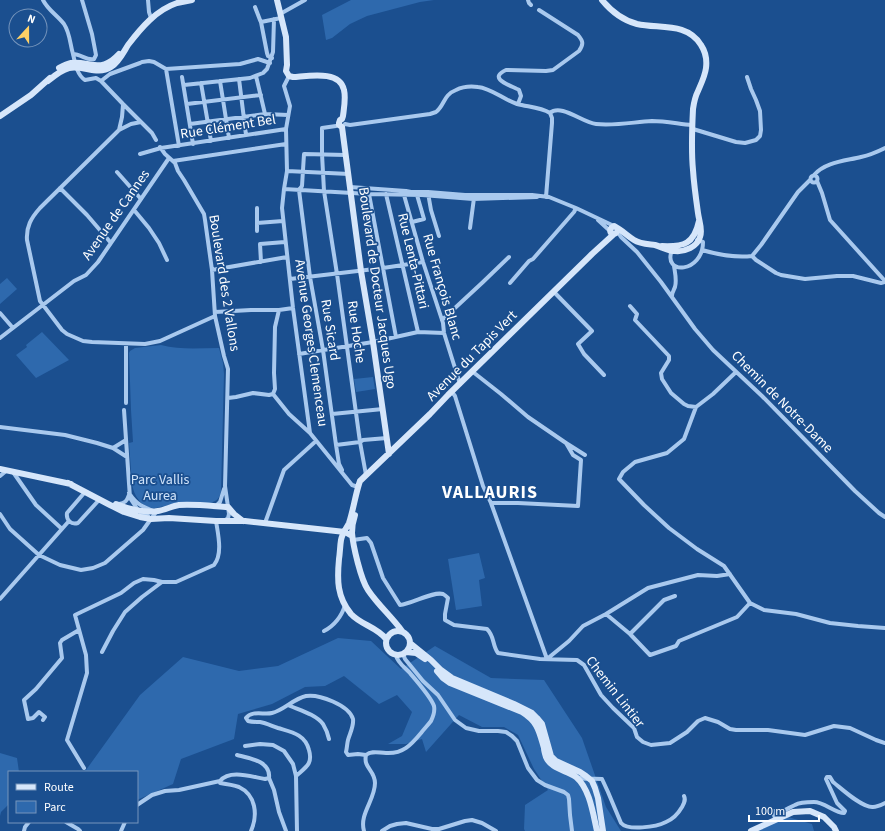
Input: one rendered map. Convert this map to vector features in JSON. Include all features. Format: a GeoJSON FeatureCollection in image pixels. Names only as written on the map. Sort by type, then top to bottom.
{"type":"FeatureCollection","features":[{"type":"Feature","properties":{"kind":"main road"},"geometry":{"type":"LineString","coordinates":[[0,116],[31,95],[48,81],[58,69],[69,63],[76,65],[96,66],[105,64],[114,59],[129,45],[144,25],[159,12],[177,3],[192,0]]}},
{"type":"Feature","properties":{"kind":"main road"},"geometry":{"type":"LineString","coordinates":[[277,0],[286,37],[286,71],[289,76]]}},
{"type":"Feature","properties":{"kind":"main road"},"geometry":{"type":"LineString","coordinates":[[602,0],[610,9],[624,19],[637,24],[681,29],[691,34],[702,46],[705,56],[706,69],[694,100],[692,127],[693,170],[701,226],[693,246],[685,250],[671,251],[656,245]]}},
{"type":"Feature","properties":{"kind":"main road"},"geometry":{"type":"LineString","coordinates":[[608,0],[624,19]]}},
{"type":"Feature","properties":{"kind":"main road"},"geometry":{"type":"LineString","coordinates":[[287,65],[295,73],[302,76]]}},
{"type":"Feature","properties":{"kind":"main road","name":"Boulevard de Docteur Jacques Ugo"},"geometry":{"type":"LineString","coordinates":[[289,76],[328,76],[337,79],[342,84],[344,92],[341,124],[361,271],[389,454]]}},
{"type":"Feature","properties":{"kind":"main road"},"geometry":{"type":"LineString","coordinates":[[696,240],[699,220]]}},
{"type":"Feature","properties":{"kind":"main road"},"geometry":{"type":"LineString","coordinates":[[614,231],[621,229],[630,237],[641,243],[656,245],[675,246],[696,240]]}},
{"type":"Feature","properties":{"kind":"main road","name":"Avenue du Tapis Vert"},"geometry":{"type":"LineString","coordinates":[[358,488],[360,481],[604,243],[614,231]]}},
{"type":"Feature","properties":{"kind":"main road"},"geometry":{"type":"LineString","coordinates":[[3,470],[68,483],[110,505],[132,514],[169,518],[265,523],[345,532],[353,538]]}},
{"type":"Feature","properties":{"kind":"main road"},"geometry":{"type":"LineString","coordinates":[[358,488],[348,523],[341,539],[338,568],[340,596],[352,615],[362,623],[380,632],[386,639]]}},
{"type":"Feature","properties":{"kind":"main road"},"geometry":{"type":"LineString","coordinates":[[358,488],[357,505],[352,526],[361,575],[369,591],[397,623],[402,631],[409,637],[409,648],[402,654]]}},
{"type":"Feature","properties":{"kind":"main road"},"geometry":{"type":"LineString","coordinates":[[98,498],[153,516],[176,506],[191,505],[228,507],[239,519],[245,521]]}},
{"type":"Feature","properties":{"kind":"main road"},"geometry":{"type":"LineString","coordinates":[[402,631],[392,631],[386,639],[386,646],[390,652],[402,654],[416,653],[427,661],[443,678],[450,683],[522,712],[535,722],[546,757],[550,763],[576,777],[581,782],[588,796],[597,831]]}},
{"type":"Feature","properties":{"kind":"main road"},"geometry":{"type":"LineString","coordinates":[[410,643],[452,678],[532,713],[542,724],[551,756],[556,761],[580,772],[592,781],[596,793],[603,831]]}},
{"type":"Feature","properties":{"kind":"main road"},"geometry":{"type":"LineString","coordinates":[[751,831],[793,812],[810,811],[824,818],[834,827],[836,831]]}},
{"type":"Feature","properties":{"kind":"street"},"geometry":{"type":"LineString","coordinates":[[43,0],[49,9],[66,27],[76,65],[79,74],[83,79],[87,80],[96,78],[101,81],[142,122],[156,140]]}},
{"type":"Feature","properties":{"kind":"street"},"geometry":{"type":"LineString","coordinates":[[73,54],[79,54],[91,60],[94,59],[96,55],[90,26],[82,0]]}},
{"type":"Feature","properties":{"kind":"street"},"geometry":{"type":"LineString","coordinates":[[148,0],[151,18]]}},
{"type":"Feature","properties":{"kind":"street"},"geometry":{"type":"LineString","coordinates":[[261,22],[281,16],[306,0]]}},
{"type":"Feature","properties":{"kind":"street"},"geometry":{"type":"LineString","coordinates":[[528,0],[531,5]]}},
{"type":"Feature","properties":{"kind":"street"},"geometry":{"type":"LineString","coordinates":[[255,7],[261,22],[267,54],[272,58]]}},
{"type":"Feature","properties":{"kind":"street"},"geometry":{"type":"LineString","coordinates":[[518,104],[521,96],[519,90],[500,80],[500,74],[502,72],[506,70],[553,70],[579,51],[583,43],[578,35],[539,10]]}},
{"type":"Feature","properties":{"kind":"street"},"geometry":{"type":"LineString","coordinates":[[184,85],[238,79],[256,76],[263,73],[267,69],[272,58],[274,19]]}},
{"type":"Feature","properties":{"kind":"street"},"geometry":{"type":"LineString","coordinates":[[101,81],[110,74],[142,62],[149,61],[154,62],[166,69],[240,64],[258,59],[270,63]]}},
{"type":"Feature","properties":{"kind":"street"},"geometry":{"type":"LineString","coordinates":[[166,69],[179,146]]}},
{"type":"Feature","properties":{"kind":"street"},"geometry":{"type":"LineString","coordinates":[[256,76],[266,114]]}},
{"type":"Feature","properties":{"kind":"street","name":"Avenue Georges Clemenceau"},"geometry":{"type":"LineString","coordinates":[[289,76],[284,86],[290,106],[286,130],[287,171],[282,208],[293,308],[310,433],[352,485],[358,488]]}},
{"type":"Feature","properties":{"kind":"street"},"geometry":{"type":"LineString","coordinates":[[182,77],[193,144]]}},
{"type":"Feature","properties":{"kind":"street"},"geometry":{"type":"LineString","coordinates":[[550,113],[556,110],[561,110],[590,123],[596,124],[628,124],[664,121],[692,127],[736,142],[744,143],[756,140],[760,136],[761,130],[760,111],[747,77]]}},
{"type":"Feature","properties":{"kind":"street"},"geometry":{"type":"LineString","coordinates":[[238,79],[246,135]]}},
{"type":"Feature","properties":{"kind":"street"},"geometry":{"type":"LineString","coordinates":[[220,81],[229,138]]}},
{"type":"Feature","properties":{"kind":"street"},"geometry":{"type":"LineString","coordinates":[[201,83],[211,141]]}},
{"type":"Feature","properties":{"kind":"street"},"geometry":{"type":"LineString","coordinates":[[341,124],[350,125],[430,114],[440,109],[445,98],[450,93],[460,88],[472,86],[486,89],[502,98],[518,104],[545,110],[550,113],[552,118],[546,197]]}},
{"type":"Feature","properties":{"kind":"street"},"geometry":{"type":"LineString","coordinates":[[187,104],[261,95]]}},
{"type":"Feature","properties":{"kind":"street"},"geometry":{"type":"LineString","coordinates":[[119,130],[123,104]]}},
{"type":"Feature","properties":{"kind":"street"},"geometry":{"type":"LineString","coordinates":[[190,124],[266,114],[288,116]]}},
{"type":"Feature","properties":{"kind":"street"},"geometry":{"type":"LineString","coordinates":[[142,122],[131,124],[119,130],[60,188],[35,214],[29,223],[27,240],[42,306],[62,330],[74,338],[82,341],[126,344],[160,342],[215,314],[251,310],[279,310],[293,308]]}},
{"type":"Feature","properties":{"kind":"street","name":"Rue Hoche"},"geometry":{"type":"LineString","coordinates":[[341,124],[322,128],[324,191],[357,411],[360,442],[367,475]]}},
{"type":"Feature","properties":{"kind":"street","name":"Rue Clément Bel"},"geometry":{"type":"LineString","coordinates":[[140,154],[161,148],[286,130]]}},
{"type":"Feature","properties":{"kind":"street"},"geometry":{"type":"LineString","coordinates":[[172,159],[286,144]]}},
{"type":"Feature","properties":{"kind":"street","name":"Boulevard des 2 Vallons"},"geometry":{"type":"LineString","coordinates":[[161,148],[172,159],[204,214],[212,270],[215,314],[228,369],[225,486]]}},
{"type":"Feature","properties":{"kind":"street"},"geometry":{"type":"LineString","coordinates":[[696,240],[702,250],[713,254],[728,257],[752,256],[762,245],[798,192],[810,180],[811,176],[829,165],[862,157],[885,148]]}},
{"type":"Feature","properties":{"kind":"street","name":"Rue Sicard"},"geometry":{"type":"LineString","coordinates":[[322,154],[304,154],[302,186],[299,190],[310,277],[336,445],[343,472]]}},
{"type":"Feature","properties":{"kind":"street"},"geometry":{"type":"LineString","coordinates":[[322,154],[346,155]]}},
{"type":"Feature","properties":{"kind":"street","name":"Avenue de Cannes"},"geometry":{"type":"LineString","coordinates":[[0,338],[74,281],[86,275],[98,262],[141,199],[172,159]]}},
{"type":"Feature","properties":{"kind":"street"},"geometry":{"type":"LineString","coordinates":[[287,171],[349,174]]}},
{"type":"Feature","properties":{"kind":"street"},"geometry":{"type":"LineString","coordinates":[[117,172],[141,199]]}},
{"type":"Feature","properties":{"kind":"street"},"geometry":{"type":"LineString","coordinates":[[814,175],[817,178],[830,220],[885,282]]}},
{"type":"Feature","properties":{"kind":"street"},"geometry":{"type":"LineString","coordinates":[[810,180],[813,183],[817,181]]}},
{"type":"Feature","properties":{"kind":"street"},"geometry":{"type":"LineString","coordinates":[[60,188],[87,215],[111,243]]}},
{"type":"Feature","properties":{"kind":"street"},"geometry":{"type":"LineString","coordinates":[[284,189],[324,191],[372,189],[384,193]]}},
{"type":"Feature","properties":{"kind":"street"},"geometry":{"type":"LineString","coordinates":[[372,189],[371,194],[382,268],[396,337]]}},
{"type":"Feature","properties":{"kind":"street"},"geometry":{"type":"LineString","coordinates":[[350,190],[371,194],[428,194],[474,197],[532,198],[546,197],[552,198],[593,216],[614,231]]}},
{"type":"Feature","properties":{"kind":"street","name":"Rue Lenta-Pittari"},"geometry":{"type":"LineString","coordinates":[[384,193],[418,332]]}},
{"type":"Feature","properties":{"kind":"street","name":"Rue François Blanc"},"geometry":{"type":"LineString","coordinates":[[407,194],[412,222],[423,262],[442,320],[444,334],[460,384]]}},
{"type":"Feature","properties":{"kind":"street"},"geometry":{"type":"LineString","coordinates":[[412,222],[424,219],[418,194]]}},
{"type":"Feature","properties":{"kind":"street"},"geometry":{"type":"LineString","coordinates":[[428,194],[439,236]]}},
{"type":"Feature","properties":{"kind":"street"},"geometry":{"type":"LineString","coordinates":[[470,228],[474,197]]}},
{"type":"Feature","properties":{"kind":"street"},"geometry":{"type":"LineString","coordinates":[[257,208],[257,231]]}},
{"type":"Feature","properties":{"kind":"street"},"geometry":{"type":"LineString","coordinates":[[510,283],[529,261],[533,259],[576,208]]}},
{"type":"Feature","properties":{"kind":"street"},"geometry":{"type":"LineString","coordinates":[[134,210],[159,243],[167,260]]}},
{"type":"Feature","properties":{"kind":"street"},"geometry":{"type":"LineString","coordinates":[[257,223],[283,221]]}},
{"type":"Feature","properties":{"kind":"street","name":"Chemin de Notre-Dame"},"geometry":{"type":"LineString","coordinates":[[614,231],[637,252],[672,296],[695,329],[713,350],[762,396],[855,491],[879,513],[885,516]]}},
{"type":"Feature","properties":{"kind":"street"},"geometry":{"type":"LineString","coordinates":[[261,262],[260,244],[285,242]]}},
{"type":"Feature","properties":{"kind":"street"},"geometry":{"type":"LineString","coordinates":[[674,266],[681,268],[695,262],[702,250]]}},
{"type":"Feature","properties":{"kind":"street"},"geometry":{"type":"LineString","coordinates":[[671,251],[670,257],[674,266],[676,278],[676,285],[672,296]]}},
{"type":"Feature","properties":{"kind":"street"},"geometry":{"type":"LineString","coordinates":[[752,256],[781,275],[805,279],[853,276],[881,283],[885,282]]}},
{"type":"Feature","properties":{"kind":"street"},"geometry":{"type":"LineString","coordinates":[[212,270],[287,257]]}},
{"type":"Feature","properties":{"kind":"street"},"geometry":{"type":"LineString","coordinates":[[442,320],[509,257]]}},
{"type":"Feature","properties":{"kind":"street"},"geometry":{"type":"LineString","coordinates":[[290,279],[423,262]]}},
{"type":"Feature","properties":{"kind":"street"},"geometry":{"type":"LineString","coordinates":[[676,278],[681,268]]}},
{"type":"Feature","properties":{"kind":"street"},"geometry":{"type":"LineString","coordinates":[[554,292],[592,331],[578,344],[584,354],[604,375]]}},
{"type":"Feature","properties":{"kind":"street"},"geometry":{"type":"LineString","coordinates":[[630,306],[637,314],[635,320],[669,356],[669,360],[661,373],[662,379],[671,393],[684,404],[696,407]]}},
{"type":"Feature","properties":{"kind":"street"},"geometry":{"type":"LineString","coordinates":[[272,394],[275,389],[275,326],[279,310]]}},
{"type":"Feature","properties":{"kind":"street"},"geometry":{"type":"LineString","coordinates":[[0,313],[13,328]]}},
{"type":"Feature","properties":{"kind":"street"},"geometry":{"type":"LineString","coordinates":[[299,354],[373,342],[418,332],[444,334]]}},
{"type":"Feature","properties":{"kind":"street"},"geometry":{"type":"LineString","coordinates":[[126,344],[126,403]]}},
{"type":"Feature","properties":{"kind":"street"},"geometry":{"type":"LineString","coordinates":[[472,372],[528,417],[585,454]]}},
{"type":"Feature","properties":{"kind":"street"},"geometry":{"type":"LineString","coordinates":[[736,372],[713,394],[696,407],[684,439],[667,453],[635,462],[623,472],[619,479],[669,528],[697,549],[724,566],[750,603],[764,610],[796,614],[830,622],[885,628]]}},
{"type":"Feature","properties":{"kind":"street"},"geometry":{"type":"LineString","coordinates":[[452,392],[455,396],[483,486],[491,503],[547,659]]}},
{"type":"Feature","properties":{"kind":"street"},"geometry":{"type":"LineString","coordinates":[[228,398],[253,393],[272,394]]}},
{"type":"Feature","properties":{"kind":"street"},"geometry":{"type":"LineString","coordinates":[[272,394],[289,414],[310,433]]}},
{"type":"Feature","properties":{"kind":"street"},"geometry":{"type":"LineString","coordinates":[[332,414],[383,409]]}},
{"type":"Feature","properties":{"kind":"street"},"geometry":{"type":"LineString","coordinates":[[124,410],[129,493],[138,510]]}},
{"type":"Feature","properties":{"kind":"street"},"geometry":{"type":"LineString","coordinates":[[0,427],[65,436],[97,443],[114,448],[127,457]]}},
{"type":"Feature","properties":{"kind":"street"},"geometry":{"type":"LineString","coordinates":[[336,445],[360,442],[363,440],[387,438]]}},
{"type":"Feature","properties":{"kind":"street"},"geometry":{"type":"LineString","coordinates":[[114,448],[126,440]]}},
{"type":"Feature","properties":{"kind":"street"},"geometry":{"type":"LineString","coordinates":[[265,523],[284,470],[316,441]]}},
{"type":"Feature","properties":{"kind":"street"},"geometry":{"type":"LineString","coordinates":[[491,503],[578,506],[581,460],[572,455],[566,443]]}},
{"type":"Feature","properties":{"kind":"street"},"geometry":{"type":"LineString","coordinates":[[0,476],[3,470]]}},
{"type":"Feature","properties":{"kind":"street"},"geometry":{"type":"LineString","coordinates":[[13,472],[36,505],[62,529]]}},
{"type":"Feature","properties":{"kind":"street"},"geometry":{"type":"LineString","coordinates":[[216,506],[220,502],[225,486]]}},
{"type":"Feature","properties":{"kind":"street"},"geometry":{"type":"LineString","coordinates":[[224,521],[228,518],[229,514],[225,486]]}},
{"type":"Feature","properties":{"kind":"street"},"geometry":{"type":"LineString","coordinates":[[87,492],[67,513],[67,519],[69,521],[75,524],[78,523],[98,498]]}},
{"type":"Feature","properties":{"kind":"street"},"geometry":{"type":"LineString","coordinates":[[118,505],[123,504],[126,501],[129,493]]}},
{"type":"Feature","properties":{"kind":"street"},"geometry":{"type":"LineString","coordinates":[[110,505],[124,510],[128,508],[132,500]]}},
{"type":"Feature","properties":{"kind":"street"},"geometry":{"type":"LineString","coordinates":[[0,514],[10,528],[39,555],[60,565],[81,570],[93,568],[106,563],[143,530],[153,516],[146,508],[132,500]]}},
{"type":"Feature","properties":{"kind":"street"},"geometry":{"type":"LineString","coordinates":[[169,508],[169,518]]}},
{"type":"Feature","properties":{"kind":"street"},"geometry":{"type":"LineString","coordinates":[[0,599],[69,521]]}},
{"type":"Feature","properties":{"kind":"street"},"geometry":{"type":"LineString","coordinates":[[84,768],[67,740],[87,673],[86,655],[75,615],[121,593],[134,582],[143,579],[162,582],[176,582],[214,565],[217,561],[219,548],[216,521]]}},
{"type":"Feature","properties":{"kind":"street"},"geometry":{"type":"LineString","coordinates":[[353,538],[367,538],[371,543],[384,578],[400,606],[433,595],[443,594],[448,598],[445,620],[454,625],[488,629],[494,640],[494,648],[498,652],[540,659],[547,659],[569,641],[583,626],[606,614],[648,588],[698,575],[718,576],[730,574]]}},
{"type":"Feature","properties":{"kind":"street"},"geometry":{"type":"LineString","coordinates":[[102,652],[125,612],[162,582]]}},
{"type":"Feature","properties":{"kind":"street"},"geometry":{"type":"LineString","coordinates":[[630,634],[664,600],[675,596]]}},
{"type":"Feature","properties":{"kind":"street"},"geometry":{"type":"LineString","coordinates":[[606,614],[630,634],[650,655],[676,646],[679,641],[737,617],[750,603]]}},
{"type":"Feature","properties":{"kind":"street"},"geometry":{"type":"LineString","coordinates":[[340,618],[345,605]]}},
{"type":"Feature","properties":{"kind":"street"},"geometry":{"type":"LineString","coordinates":[[324,631],[340,618],[352,615]]}},
{"type":"Feature","properties":{"kind":"street"},"geometry":{"type":"LineString","coordinates":[[43,720],[45,717],[39,712],[32,718],[28,719],[24,700],[36,689],[62,658],[60,643],[62,640],[79,630]]}},
{"type":"Feature","properties":{"kind":"street"},"geometry":{"type":"LineString","coordinates":[[296,776],[309,765],[310,758],[306,743],[300,735],[265,723],[248,721],[246,718],[248,715],[272,713],[305,696],[316,696],[327,699],[348,711],[353,719],[353,726],[348,739],[346,752],[348,755],[366,755],[374,752],[398,752],[408,748],[430,722],[434,712],[434,706],[431,700],[398,660],[402,654],[423,681],[438,695],[455,720],[466,728],[480,732],[506,732],[517,741],[528,768],[538,780],[545,785],[568,795],[570,799],[572,831]]}},
{"type":"Feature","properties":{"kind":"street","name":"Chemin Lintier"},"geometry":{"type":"LineString","coordinates":[[547,659],[577,660],[584,665],[601,695],[634,728],[637,737],[643,742],[651,745],[670,742],[687,732],[705,718],[718,722],[730,729],[768,730],[805,735],[834,726],[850,728],[876,740],[885,742]]}},
{"type":"Feature","properties":{"kind":"street"},"geometry":{"type":"LineString","coordinates":[[288,705],[318,719],[323,724],[329,739]]}},
{"type":"Feature","properties":{"kind":"street"},"geometry":{"type":"LineString","coordinates":[[245,746],[260,744],[273,745],[284,751],[293,764],[296,776],[297,831]]}},
{"type":"Feature","properties":{"kind":"street"},"geometry":{"type":"LineString","coordinates":[[237,755],[257,760],[264,765],[268,771],[279,812],[286,831]]}},
{"type":"Feature","properties":{"kind":"street"},"geometry":{"type":"LineString","coordinates":[[364,831],[362,822],[374,790],[375,783],[373,774],[364,761],[366,755]]}},
{"type":"Feature","properties":{"kind":"street"},"geometry":{"type":"LineString","coordinates":[[138,804],[152,795],[165,790],[179,790],[220,780],[237,774],[265,779],[269,778]]}},
{"type":"Feature","properties":{"kind":"street"},"geometry":{"type":"LineString","coordinates":[[576,777],[586,779],[602,779],[620,823],[629,828],[653,826],[666,822],[678,814],[685,802],[684,796]]}},
{"type":"Feature","properties":{"kind":"street"},"geometry":{"type":"LineString","coordinates":[[776,820],[773,813],[774,810],[781,812],[796,804],[819,803],[833,808],[840,813],[844,813],[845,811],[837,803],[828,786],[826,779],[827,777],[830,777],[833,782],[864,805],[872,807],[885,803]]}},
{"type":"Feature","properties":{"kind":"street"},"geometry":{"type":"LineString","coordinates":[[220,780],[220,783],[239,787],[251,797],[255,813],[251,831]]}},
{"type":"Feature","properties":{"kind":"street"},"geometry":{"type":"LineString","coordinates":[[382,831],[397,824],[406,823],[432,829],[439,829],[472,820],[482,823],[496,831]]}},
{"type":"Feature","properties":{"kind":"street"},"geometry":{"type":"LineString","coordinates":[[68,823],[80,831]]}},
{"type":"Feature","properties":{"kind":"green space"},"geometry":{"type":"Polygon","coordinates":[[[351,0],[434,0],[420,2],[367,16],[350,24],[332,38],[326,40],[322,15],[351,0]]]}},
{"type":"Feature","properties":{"kind":"green space"},"geometry":{"type":"Polygon","coordinates":[[[7,278],[17,289],[0,304],[0,284],[7,278]]]}},
{"type":"Feature","properties":{"kind":"green space"},"geometry":{"type":"Polygon","coordinates":[[[42,332],[69,360],[36,378],[16,355],[27,347],[26,345],[42,332]]]}},
{"type":"Feature","properties":{"kind":"green space","name":"Parc Vallis Aurea"},"geometry":{"type":"Polygon","coordinates":[[[161,345],[182,348],[219,348],[224,374],[221,491],[218,499],[210,503],[176,503],[151,508],[140,501],[133,489],[129,443],[133,442],[129,353],[135,348],[161,345]]]}},
{"type":"Feature","properties":{"kind":"green space"},"geometry":{"type":"Polygon","coordinates":[[[373,377],[375,389],[356,392],[354,379],[373,377]]]}},
{"type":"Feature","properties":{"kind":"green space"},"geometry":{"type":"Polygon","coordinates":[[[479,553],[485,578],[479,580],[482,606],[456,610],[448,559],[479,553]]]}},
{"type":"Feature","properties":{"kind":"green space"},"geometry":{"type":"Polygon","coordinates":[[[338,638],[371,641],[401,669],[435,646],[491,678],[544,680],[582,738],[606,807],[621,831],[525,831],[525,805],[548,790],[534,769],[518,735],[504,727],[482,727],[459,715],[426,752],[422,739],[406,744],[388,744],[402,736],[412,712],[397,695],[379,704],[344,676],[325,686],[305,687],[272,704],[238,714],[234,739],[181,759],[173,784],[138,800],[138,771],[84,771],[86,770],[140,695],[183,657],[239,671],[278,666],[338,638]]]}},
{"type":"Feature","properties":{"kind":"green space"},"geometry":{"type":"Polygon","coordinates":[[[0,753],[17,758],[19,771],[8,771],[8,805],[1,812],[0,816],[0,753]]]}},
{"type":"Feature","properties":{"kind":"green space"},"geometry":{"type":"Polygon","coordinates":[[[788,817],[812,824],[814,831],[754,831],[788,817]]]}},
{"type":"Feature","properties":{"kind":"district","name":"VALLAURIS"},"geometry":{"type":"Point","coordinates":[490,492]}}]}
